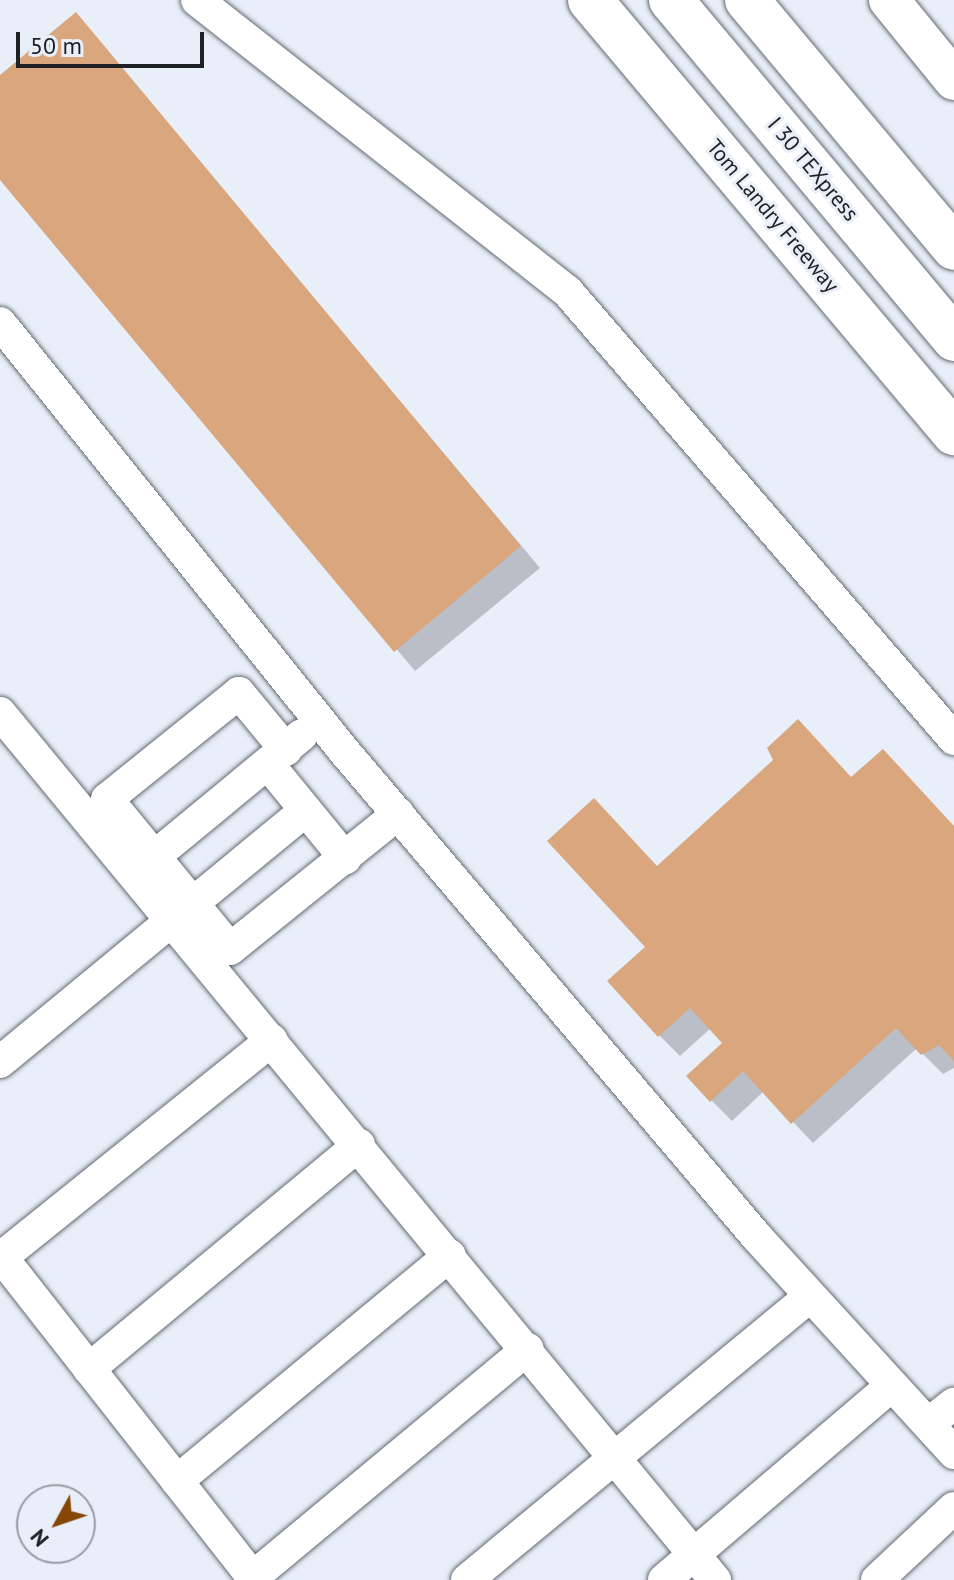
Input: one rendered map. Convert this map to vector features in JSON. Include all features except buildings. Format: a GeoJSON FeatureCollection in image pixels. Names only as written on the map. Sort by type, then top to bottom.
{"type":"FeatureCollection","features":[{"type":"Feature","properties":{"kind":"highway","name":"Tom Landry Freeway"},"geometry":{"type":"LineString","coordinates":[[590,0],[954,433]]}},
{"type":"Feature","properties":{"kind":"highway","name":"I 30 TEXpress"},"geometry":{"type":"LineString","coordinates":[[671,0],[954,339]]}},
{"type":"Feature","properties":{"kind":"highway"},"geometry":{"type":"LineString","coordinates":[[747,0],[954,248]]}},
{"type":"Feature","properties":{"kind":"main road"},"geometry":{"type":"LineString","coordinates":[[889,0],[954,80]]}},
{"type":"Feature","properties":{"kind":"lane"},"geometry":{"type":"LineString","coordinates":[[197,0],[567,291],[954,739]]}},
{"type":"Feature","properties":{"kind":"lane"},"geometry":{"type":"LineString","coordinates":[[0,323],[398,814],[809,1297],[954,1453]]}},
{"type":"Feature","properties":{"kind":"lane"},"geometry":{"type":"LineString","coordinates":[[345,858],[305,811],[239,693],[107,799],[155,856],[182,912],[230,949],[345,858],[398,814]]}},
{"type":"Feature","properties":{"kind":"lane"},"geometry":{"type":"LineString","coordinates":[[0,713],[182,912],[272,1040],[715,1580]]}},
{"type":"Feature","properties":{"kind":"lane"},"geometry":{"type":"LineString","coordinates":[[155,856],[319,719]]}},
{"type":"Feature","properties":{"kind":"lane"},"geometry":{"type":"LineString","coordinates":[[0,1062],[305,811]]}},
{"type":"Feature","properties":{"kind":"lane"},"geometry":{"type":"LineString","coordinates":[[272,1040],[1,1256],[254,1579],[528,1349]]}},
{"type":"Feature","properties":{"kind":"lane"},"geometry":{"type":"LineString","coordinates":[[89,1369],[359,1145]]}},
{"type":"Feature","properties":{"kind":"lane"},"geometry":{"type":"LineString","coordinates":[[177,1481],[450,1255]]}},
{"type":"Feature","properties":{"kind":"lane"},"geometry":{"type":"LineString","coordinates":[[467,1580],[809,1297]]}},
{"type":"Feature","properties":{"kind":"lane"},"geometry":{"type":"LineString","coordinates":[[664,1580],[892,1385]]}},
{"type":"Feature","properties":{"kind":"lane"},"geometry":{"type":"LineString","coordinates":[[928,1424],[954,1404]]}},
{"type":"Feature","properties":{"kind":"lane"},"geometry":{"type":"LineString","coordinates":[[877,1580],[954,1508]]}}]}
